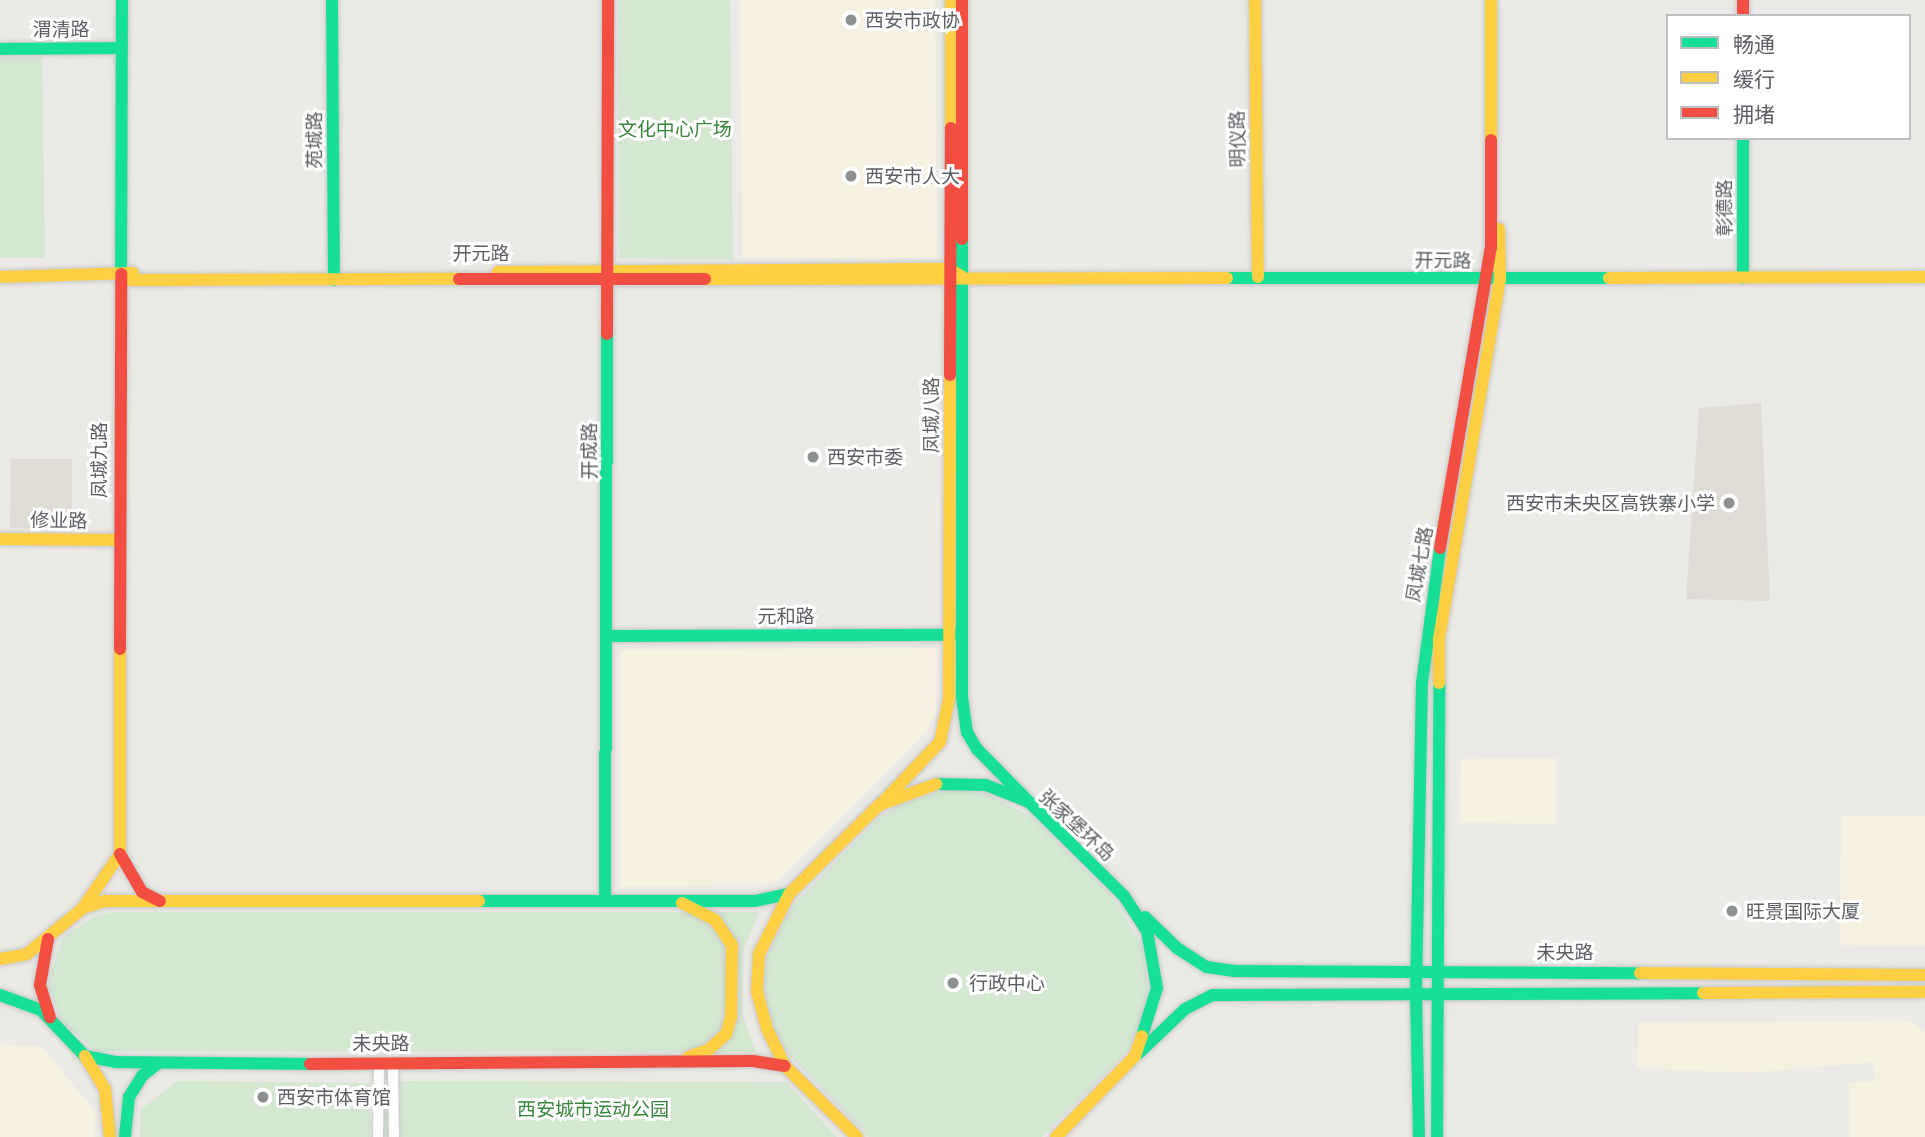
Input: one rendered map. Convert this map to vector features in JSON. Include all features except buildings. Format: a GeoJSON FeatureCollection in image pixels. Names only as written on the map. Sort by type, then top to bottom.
{"type":"FeatureCollection","features":[{"type":"Feature","properties":{"kind":"street","name":"凤城九路"},"geometry":{"type":"LineString","coordinates":[[120,854],[118,540],[122,0]]}},
{"type":"Feature","properties":{"kind":"street","name":"苑城路"},"geometry":{"type":"LineString","coordinates":[[332,0],[334,276]]}},
{"type":"Feature","properties":{"kind":"street","name":"开成路"},"geometry":{"type":"LineString","coordinates":[[606,901],[609,636],[607,0]]}},
{"type":"Feature","properties":{"kind":"street","name":"凤城八路"},"geometry":{"type":"LineString","coordinates":[[951,0],[957,635],[967,732],[977,749],[1029,802]]}},
{"type":"Feature","properties":{"kind":"street","name":"凤城八路"},"geometry":{"type":"LineString","coordinates":[[953,275],[962,0]]}},
{"type":"Feature","properties":{"kind":"street","name":"明仪路"},"geometry":{"type":"LineString","coordinates":[[1255,0],[1258,277]]}},
{"type":"Feature","properties":{"kind":"street","name":"凤城七路"},"geometry":{"type":"LineString","coordinates":[[1419,1137],[1416,973],[1425,639],[1493,280],[1491,0]]}},
{"type":"Feature","properties":{"kind":"street","name":"凤城七路"},"geometry":{"type":"LineString","coordinates":[[1437,1137],[1439,639],[1493,280],[1500,0]]}},
{"type":"Feature","properties":{"kind":"street","name":"渭清路"},"geometry":{"type":"LineString","coordinates":[[0,49],[122,48]]}},
{"type":"Feature","properties":{"kind":"street","name":"彰德路"},"geometry":{"type":"LineString","coordinates":[[1743,140],[1743,278]]}},
{"type":"Feature","properties":{"kind":"street","name":"开元路"},"geometry":{"type":"LineString","coordinates":[[0,277],[953,275],[1493,280],[1925,277]]}},
{"type":"Feature","properties":{"kind":"street","name":"修业路"},"geometry":{"type":"LineString","coordinates":[[0,538],[118,540]]}},
{"type":"Feature","properties":{"kind":"street","name":"凤城八路"},"geometry":{"type":"LineString","coordinates":[[879,805],[940,742],[957,635]]}},
{"type":"Feature","properties":{"kind":"street","name":"元和路"},"geometry":{"type":"LineString","coordinates":[[609,636],[957,635]]}},
{"type":"Feature","properties":{"kind":"street","name":"张家堡环岛"},"geometry":{"type":"LineString","coordinates":[[857,1137],[785,1066],[767,1029],[757,991],[759,954],[789,894],[879,805],[932,784],[986,785],[1029,802],[1124,896],[1147,931],[1155,961],[1152,1012],[1135,1056],[1056,1137]]}},
{"type":"Feature","properties":{"kind":"street"},"geometry":{"type":"LineString","coordinates":[[0,959],[27,954],[48,939],[83,908],[120,854],[142,892],[161,901]]}},
{"type":"Feature","properties":{"kind":"street"},"geometry":{"type":"LineString","coordinates":[[83,908],[104,901],[755,901],[789,894]]}},
{"type":"Feature","properties":{"kind":"street","name":"未央路"},"geometry":{"type":"LineString","coordinates":[[1124,896],[1177,948],[1206,967],[1416,973],[1925,975]]}},
{"type":"Feature","properties":{"kind":"street"},"geometry":{"type":"LineString","coordinates":[[673,1062],[708,1050],[726,1034],[732,1017],[732,945],[726,930],[678,901]]}},
{"type":"Feature","properties":{"kind":"street"},"geometry":{"type":"LineString","coordinates":[[48,939],[40,985],[52,1022]]}},
{"type":"Feature","properties":{"kind":"street","name":"未央路"},"geometry":{"type":"LineString","coordinates":[[1135,1056],[1185,1009],[1213,995],[1416,992],[1925,992]]}},
{"type":"Feature","properties":{"kind":"street"},"geometry":{"type":"LineString","coordinates":[[0,995],[41,1010],[85,1056],[105,1089],[110,1137]]}},
{"type":"Feature","properties":{"kind":"street","name":"未央路"},"geometry":{"type":"LineString","coordinates":[[85,1056],[157,1065],[753,1061],[785,1066]]}},
{"type":"Feature","properties":{"kind":"street"},"geometry":{"type":"LineString","coordinates":[[379,1063],[379,1137]]}},
{"type":"Feature","properties":{"kind":"street"},"geometry":{"type":"LineString","coordinates":[[125,1137],[129,1097],[143,1075],[157,1065]]}},
{"type":"Feature","properties":{"kind":"street"},"geometry":{"type":"LineString","coordinates":[[393,1065],[394,1137]]}},
{"type":"Feature","properties":{"kind":"shaded area"},"geometry":{"type":"Polygon","coordinates":[[[740,0],[935,0],[937,258],[742,258],[740,0]]]}},
{"type":"Feature","properties":{"kind":"shaded area","name":"西安市未央区高铁寨小学"},"geometry":{"type":"Polygon","coordinates":[[[1761,403],[1770,601],[1686,599],[1699,408],[1761,403]]]}},
{"type":"Feature","properties":{"kind":"shaded area"},"geometry":{"type":"Polygon","coordinates":[[[11,459],[72,459],[72,529],[10,528],[11,459]]]}},
{"type":"Feature","properties":{"kind":"shaded area"},"geometry":{"type":"Polygon","coordinates":[[[937,648],[936,711],[927,731],[774,884],[620,887],[620,650],[937,648]]]}},
{"type":"Feature","properties":{"kind":"shaded area"},"geometry":{"type":"Polygon","coordinates":[[[1556,758],[1556,824],[1460,822],[1461,759],[1556,758]]]}},
{"type":"Feature","properties":{"kind":"shaded area"},"geometry":{"type":"Polygon","coordinates":[[[1841,816],[1925,816],[1925,946],[1840,945],[1841,816]]]}},
{"type":"Feature","properties":{"kind":"shaded area"},"geometry":{"type":"Polygon","coordinates":[[[1909,1021],[1925,1031],[1925,1137],[1849,1137],[1849,1082],[1875,1082],[1874,1062],[1750,1073],[1637,1068],[1638,1022],[1909,1021]]]}},
{"type":"Feature","properties":{"kind":"shaded area"},"geometry":{"type":"Polygon","coordinates":[[[0,1045],[41,1046],[95,1111],[95,1137],[0,1137],[0,1045]]]}},
{"type":"Feature","properties":{"kind":"green space","name":"文化中心广场"},"geometry":{"type":"Polygon","coordinates":[[[618,0],[730,0],[733,260],[619,258],[618,0]]]}},
{"type":"Feature","properties":{"kind":"green space"},"geometry":{"type":"Polygon","coordinates":[[[42,57],[45,258],[0,258],[0,58],[42,57]]]}},
{"type":"Feature","properties":{"kind":"green space"},"geometry":{"type":"Polygon","coordinates":[[[945,790],[986,793],[1032,817],[1111,895],[1143,947],[1149,998],[1129,1049],[1042,1137],[869,1137],[784,1050],[774,1032],[763,987],[765,960],[786,913],[880,817],[901,803],[945,790]]]}},
{"type":"Feature","properties":{"kind":"green space"},"geometry":{"type":"Polygon","coordinates":[[[113,912],[759,912],[743,951],[743,1016],[756,1052],[96,1051],[60,1020],[48,983],[62,938],[94,916],[113,912]]]}},
{"type":"Feature","properties":{"kind":"green space","name":"西安市体育馆"},"geometry":{"type":"Polygon","coordinates":[[[177,1081],[370,1083],[370,1137],[140,1137],[140,1110],[177,1081]]]}},
{"type":"Feature","properties":{"kind":"green space","name":"西安城市运动公园"},"geometry":{"type":"Polygon","coordinates":[[[375,1081],[786,1082],[837,1137],[374,1137],[375,1081]]]}},
{"type":"Feature","properties":{"kind":"traffic: fast"},"geometry":{"type":"LineString","coordinates":[[121,274],[122,0]]}},
{"type":"Feature","properties":{"kind":"traffic: fast"},"geometry":{"type":"LineString","coordinates":[[332,0],[334,280]]}},
{"type":"Feature","properties":{"kind":"traffic: fast"},"geometry":{"type":"LineString","coordinates":[[0,49],[122,48]]}},
{"type":"Feature","properties":{"kind":"traffic: fast"},"geometry":{"type":"LineString","coordinates":[[1743,140],[1743,278]]}},
{"type":"Feature","properties":{"kind":"traffic: fast"},"geometry":{"type":"LineString","coordinates":[[962,239],[962,697],[967,732],[977,749],[1029,802]]}},
{"type":"Feature","properties":{"kind":"traffic: fast"},"geometry":{"type":"LineString","coordinates":[[1227,278],[1609,278]]}},
{"type":"Feature","properties":{"kind":"traffic: fast"},"geometry":{"type":"LineString","coordinates":[[605,901],[607,334]]}},
{"type":"Feature","properties":{"kind":"traffic: fast"},"geometry":{"type":"LineString","coordinates":[[1419,1137],[1416,992],[1422,683],[1440,548]]}},
{"type":"Feature","properties":{"kind":"traffic: fast"},"geometry":{"type":"LineString","coordinates":[[609,636],[959,635]]}},
{"type":"Feature","properties":{"kind":"traffic: fast"},"geometry":{"type":"LineString","coordinates":[[1437,1137],[1439,683]]}},
{"type":"Feature","properties":{"kind":"traffic: fast"},"geometry":{"type":"LineString","coordinates":[[936,784],[986,785],[1029,802],[1124,896],[1147,931],[1157,988],[1142,1036]]}},
{"type":"Feature","properties":{"kind":"traffic: fast"},"geometry":{"type":"LineString","coordinates":[[479,901],[755,901],[789,894]]}},
{"type":"Feature","properties":{"kind":"traffic: fast"},"geometry":{"type":"LineString","coordinates":[[1145,917],[1177,948],[1206,967],[1233,971],[1640,973]]}},
{"type":"Feature","properties":{"kind":"traffic: fast"},"geometry":{"type":"LineString","coordinates":[[1139,1053],[1185,1009],[1213,995],[1703,993]]}},
{"type":"Feature","properties":{"kind":"traffic: fast"},"geometry":{"type":"LineString","coordinates":[[0,995],[41,1010],[85,1056],[115,1062],[310,1064]]}},
{"type":"Feature","properties":{"kind":"traffic: fast"},"geometry":{"type":"LineString","coordinates":[[125,1137],[129,1097],[143,1075],[157,1064]]}},
{"type":"Feature","properties":{"kind":"traffic: slow"},"geometry":{"type":"LineString","coordinates":[[951,0],[951,128]]}},
{"type":"Feature","properties":{"kind":"traffic: slow"},"geometry":{"type":"LineString","coordinates":[[1255,0],[1258,277]]}},
{"type":"Feature","properties":{"kind":"traffic: slow"},"geometry":{"type":"LineString","coordinates":[[1491,0],[1491,140]]}},
{"type":"Feature","properties":{"kind":"traffic: slow"},"geometry":{"type":"LineString","coordinates":[[1439,683],[1439,639],[1500,280],[1499,229]]}},
{"type":"Feature","properties":{"kind":"traffic: slow"},"geometry":{"type":"LineString","coordinates":[[498,272],[949,269],[961,276]]}},
{"type":"Feature","properties":{"kind":"traffic: slow"},"geometry":{"type":"LineString","coordinates":[[0,277],[133,273]]}},
{"type":"Feature","properties":{"kind":"traffic: slow"},"geometry":{"type":"LineString","coordinates":[[1609,278],[1925,277]]}},
{"type":"Feature","properties":{"kind":"traffic: slow"},"geometry":{"type":"LineString","coordinates":[[705,279],[1227,278]]}},
{"type":"Feature","properties":{"kind":"traffic: slow"},"geometry":{"type":"LineString","coordinates":[[121,280],[459,279]]}},
{"type":"Feature","properties":{"kind":"traffic: slow"},"geometry":{"type":"LineString","coordinates":[[880,805],[940,742],[949,699],[950,375]]}},
{"type":"Feature","properties":{"kind":"traffic: slow"},"geometry":{"type":"LineString","coordinates":[[0,539],[118,540]]}},
{"type":"Feature","properties":{"kind":"traffic: slow"},"geometry":{"type":"LineString","coordinates":[[83,908],[120,854],[120,649]]}},
{"type":"Feature","properties":{"kind":"traffic: slow"},"geometry":{"type":"LineString","coordinates":[[857,1137],[785,1066],[767,1029],[757,991],[759,954],[789,894],[879,805],[936,784]]}},
{"type":"Feature","properties":{"kind":"traffic: slow"},"geometry":{"type":"LineString","coordinates":[[0,959],[27,954],[83,908],[104,901],[479,901]]}},
{"type":"Feature","properties":{"kind":"traffic: slow"},"geometry":{"type":"LineString","coordinates":[[682,903],[715,920],[732,945],[731,1017],[726,1034],[708,1050],[688,1057]]}},
{"type":"Feature","properties":{"kind":"traffic: slow"},"geometry":{"type":"LineString","coordinates":[[1640,973],[1925,975]]}},
{"type":"Feature","properties":{"kind":"traffic: slow"},"geometry":{"type":"LineString","coordinates":[[1703,993],[1925,992]]}},
{"type":"Feature","properties":{"kind":"traffic: slow"},"geometry":{"type":"LineString","coordinates":[[1056,1137],[1135,1056],[1142,1036]]}},
{"type":"Feature","properties":{"kind":"traffic: slow"},"geometry":{"type":"LineString","coordinates":[[85,1056],[105,1089],[110,1137]]}},
{"type":"Feature","properties":{"kind":"traffic: jam"},"geometry":{"type":"LineString","coordinates":[[607,334],[608,0]]}},
{"type":"Feature","properties":{"kind":"traffic: jam"},"geometry":{"type":"LineString","coordinates":[[962,0],[962,239]]}},
{"type":"Feature","properties":{"kind":"traffic: jam"},"geometry":{"type":"LineString","coordinates":[[1743,0],[1743,14]]}},
{"type":"Feature","properties":{"kind":"traffic: jam"},"geometry":{"type":"LineString","coordinates":[[950,375],[951,128]]}},
{"type":"Feature","properties":{"kind":"traffic: jam"},"geometry":{"type":"LineString","coordinates":[[1440,548],[1491,248],[1491,140]]}},
{"type":"Feature","properties":{"kind":"traffic: jam"},"geometry":{"type":"LineString","coordinates":[[120,649],[121,274]]}},
{"type":"Feature","properties":{"kind":"traffic: jam"},"geometry":{"type":"LineString","coordinates":[[459,279],[705,279]]}},
{"type":"Feature","properties":{"kind":"traffic: jam"},"geometry":{"type":"LineString","coordinates":[[120,854],[142,892],[160,901]]}},
{"type":"Feature","properties":{"kind":"traffic: jam"},"geometry":{"type":"LineString","coordinates":[[48,939],[40,985],[50,1018]]}},
{"type":"Feature","properties":{"kind":"traffic: jam"},"geometry":{"type":"LineString","coordinates":[[310,1064],[753,1061],[785,1066]]}},
{"type":"Feature","properties":{"kind":"place","name":"西安市政协"},"geometry":{"type":"Point","coordinates":[851,20]}},
{"type":"Feature","properties":{"kind":"place","name":"西安市人大"},"geometry":{"type":"Point","coordinates":[851,176]}},
{"type":"Feature","properties":{"kind":"place","name":"西安市委"},"geometry":{"type":"Point","coordinates":[813,457]}},
{"type":"Feature","properties":{"kind":"place","name":"西安市未央区高铁寨小学"},"geometry":{"type":"Point","coordinates":[1729,503]}},
{"type":"Feature","properties":{"kind":"place","name":"旺景国际大厦"},"geometry":{"type":"Point","coordinates":[1732,911]}},
{"type":"Feature","properties":{"kind":"place","name":"行政中心"},"geometry":{"type":"Point","coordinates":[953,983]}},
{"type":"Feature","properties":{"kind":"place","name":"西安市体育馆"},"geometry":{"type":"Point","coordinates":[263,1097]}}]}
